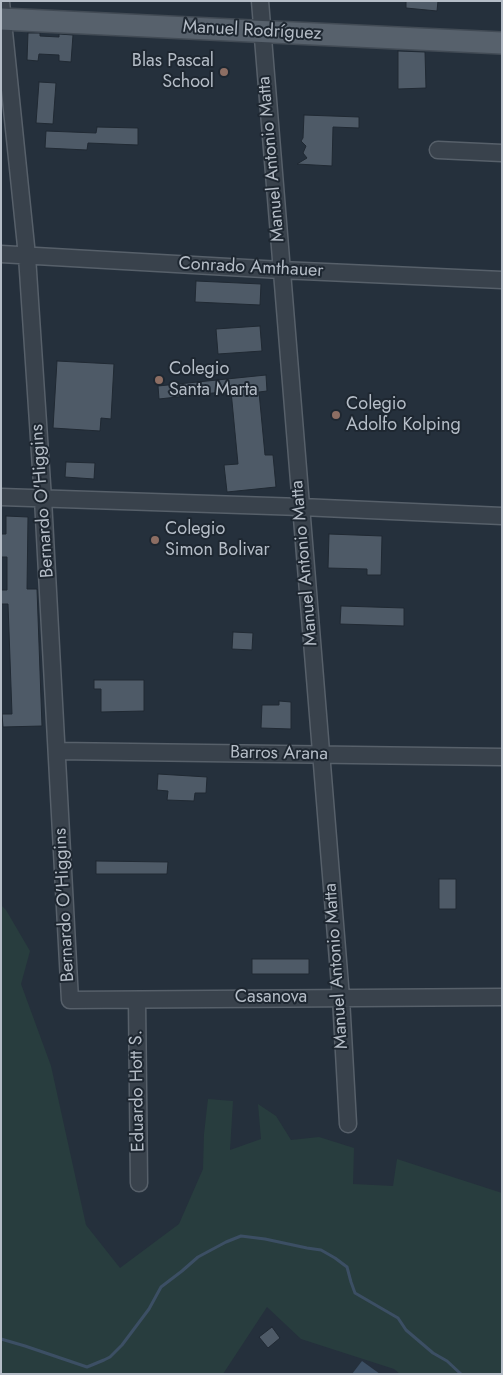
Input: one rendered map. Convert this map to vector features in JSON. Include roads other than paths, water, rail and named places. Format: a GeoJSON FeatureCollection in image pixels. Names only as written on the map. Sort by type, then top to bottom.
{"type":"FeatureCollection","features":[{"type":"Feature","properties":{"kind":"main road","name":"Manuel Rodríguez"},"geometry":{"type":"LineString","coordinates":[[2,10],[261,17],[502,29]]}},
{"type":"Feature","properties":{"kind":"main road","name":"Manuel Rodríguez"},"geometry":{"type":"LineString","coordinates":[[261,17],[502,43]]}},
{"type":"Feature","properties":{"kind":"street","name":"Bernardo O'Higgins"},"geometry":{"type":"LineString","coordinates":[[2,10],[26,256],[43,499],[70,1000]]}},
{"type":"Feature","properties":{"kind":"street","name":"Manuel Antonio Matta"},"geometry":{"type":"LineString","coordinates":[[261,17],[341,998],[348,1124]]}},
{"type":"Feature","properties":{"kind":"street"},"geometry":{"type":"LineString","coordinates":[[438,150],[502,153]]}},
{"type":"Feature","properties":{"kind":"street","name":"Conrado Amthauer"},"geometry":{"type":"LineString","coordinates":[[1,254],[502,280]]}},
{"type":"Feature","properties":{"kind":"street"},"geometry":{"type":"LineString","coordinates":[[1,497],[502,516]]}},
{"type":"Feature","properties":{"kind":"street","name":"Barros Arana"},"geometry":{"type":"LineString","coordinates":[[57,751],[502,757]]}},
{"type":"Feature","properties":{"kind":"street","name":"Casanova"},"geometry":{"type":"LineString","coordinates":[[70,1000],[502,996]]}},
{"type":"Feature","properties":{"kind":"street","name":"Eduardo Hott S."},"geometry":{"type":"LineString","coordinates":[[137,1000],[139,1183]]}},
{"type":"Feature","properties":{"kind":"water"},"geometry":{"type":"Polygon","coordinates":[[[362,1361],[380,1374],[352,1374],[362,1361]]]}},
{"type":"Feature","properties":{"kind":"waterway"},"geometry":{"type":"LineString","coordinates":[[1,1339],[87,1367],[104,1360],[110,1357],[122,1345],[149,1309],[161,1287],[198,1257],[241,1236],[321,1250],[335,1258],[347,1267],[355,1293],[398,1318],[406,1330],[461,1374]]}},
{"type":"Feature","properties":{"kind":"place","name":"Blas Pascal School"},"geometry":{"type":"Point","coordinates":[224,72]}},
{"type":"Feature","properties":{"kind":"place","name":"Colegio Santa Marta"},"geometry":{"type":"Point","coordinates":[159,380]}},
{"type":"Feature","properties":{"kind":"place","name":"Colegio Adolfo Kolping"},"geometry":{"type":"Point","coordinates":[336,415]}},
{"type":"Feature","properties":{"kind":"place","name":"Colegio Simon Bolivar"},"geometry":{"type":"Point","coordinates":[155,540]}}]}
